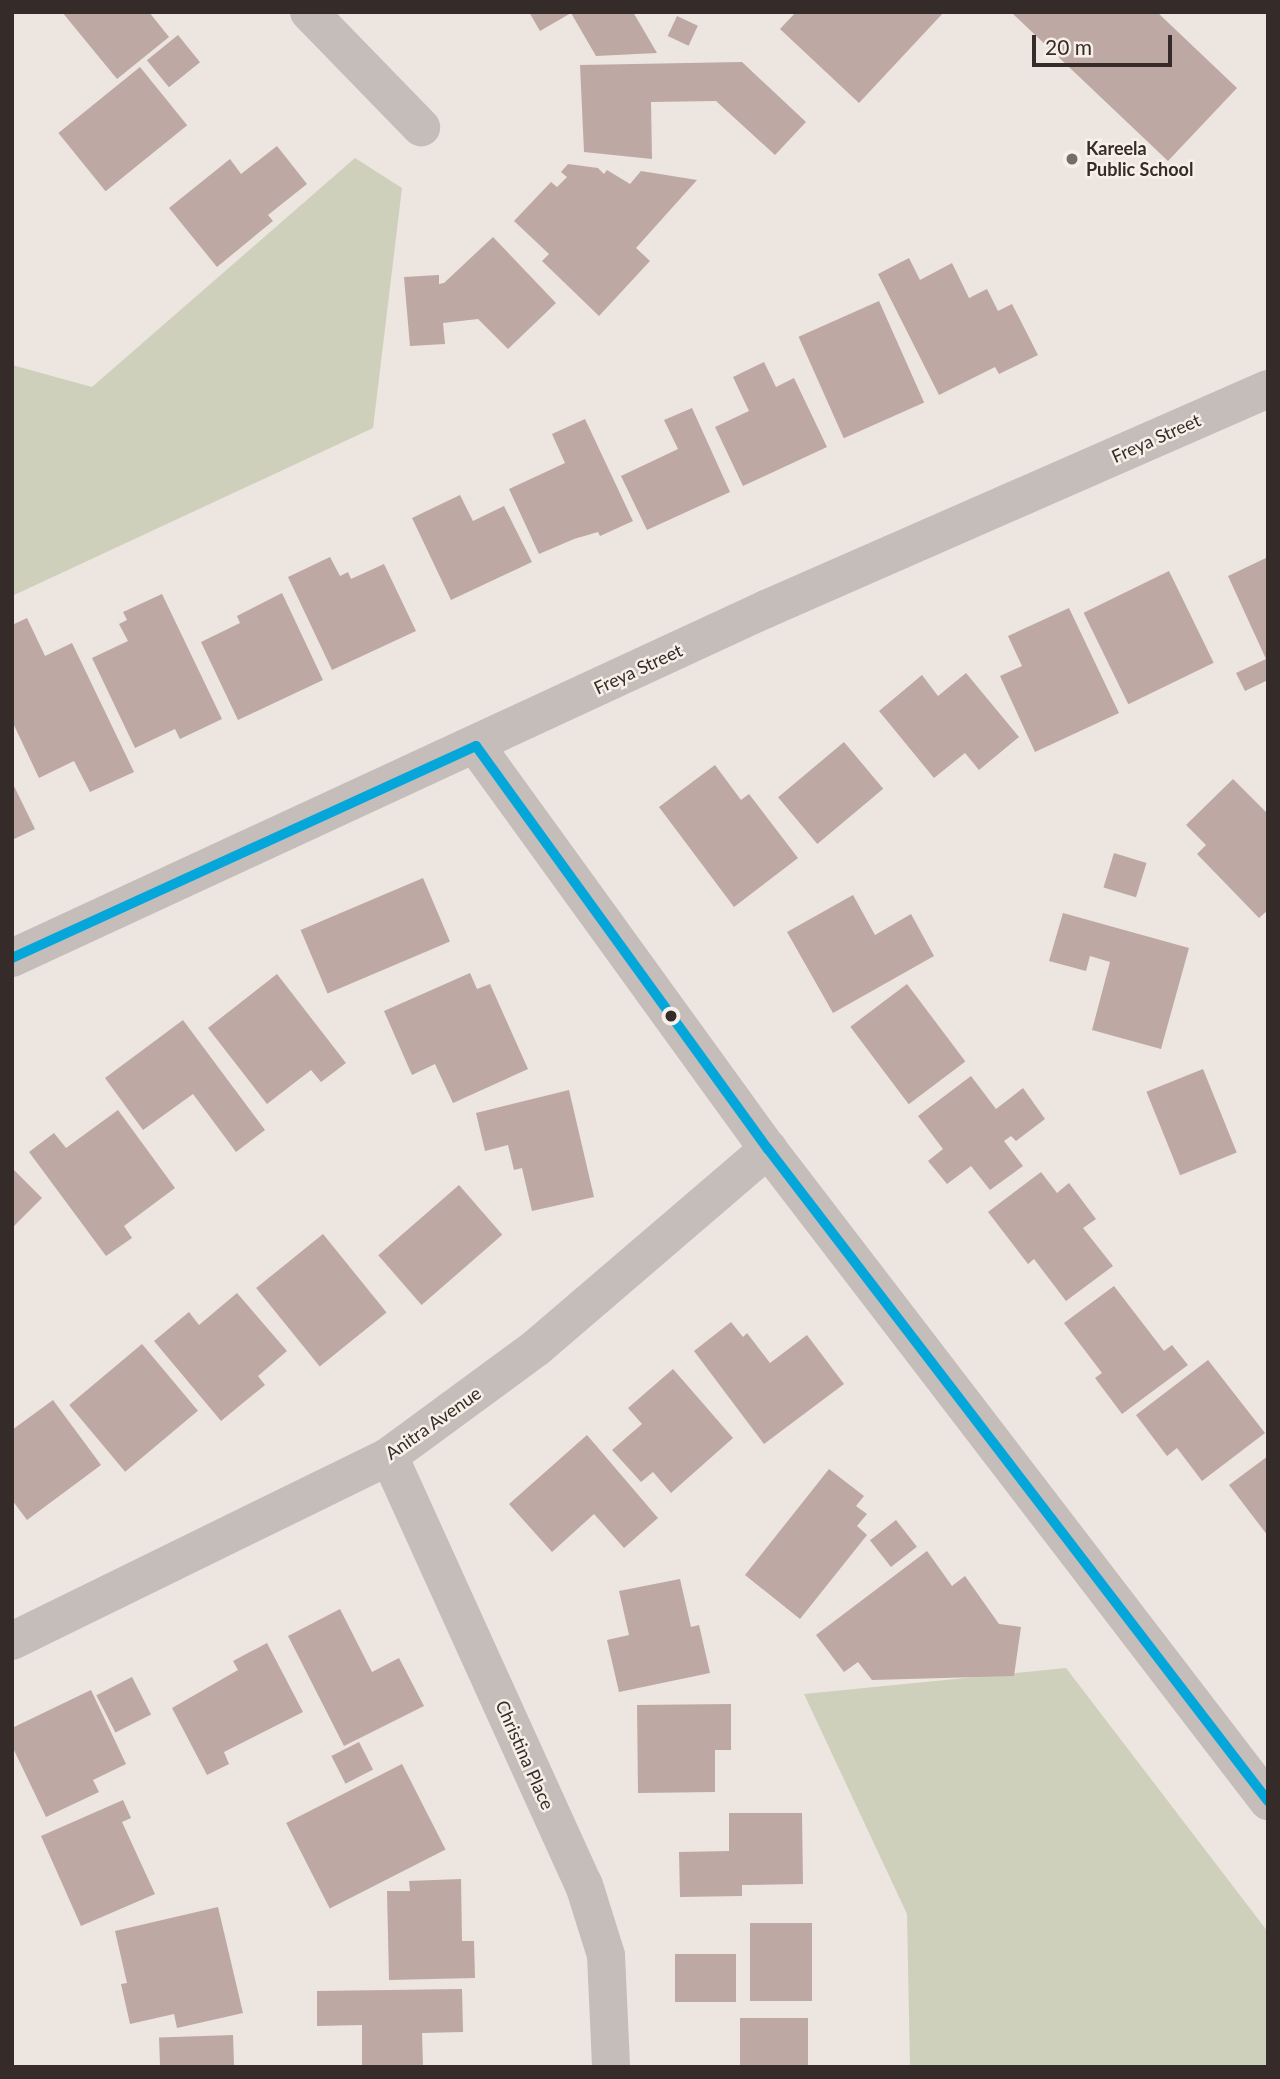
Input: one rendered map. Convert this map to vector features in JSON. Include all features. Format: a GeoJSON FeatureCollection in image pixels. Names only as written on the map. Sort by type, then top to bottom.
{"type":"FeatureCollection","features":[{"type":"Feature","properties":{"kind":"street"},"geometry":{"type":"LineString","coordinates":[[309,12],[422,127]]}},
{"type":"Feature","properties":{"kind":"street","name":"Freya Street"},"geometry":{"type":"LineString","coordinates":[[12,958],[766,609],[1268,389]]}},
{"type":"Feature","properties":{"kind":"street"},"geometry":{"type":"LineString","coordinates":[[475,746],[768,1149],[1268,1801]]}},
{"type":"Feature","properties":{"kind":"street","name":"Anitra Avenue"},"geometry":{"type":"LineString","coordinates":[[12,1641],[389,1456],[536,1348],[768,1149]]}},
{"type":"Feature","properties":{"kind":"street","name":"Christina Place"},"geometry":{"type":"LineString","coordinates":[[389,1456],[584,1885],[606,1955],[611,2067]]}},
{"type":"Feature","properties":{"kind":"green space"},"geometry":{"type":"Polygon","coordinates":[[[355,158],[402,188],[373,428],[12,596],[12,365],[92,387],[355,158]]]}},
{"type":"Feature","properties":{"kind":"green space"},"geometry":{"type":"Polygon","coordinates":[[[1066,1668],[1268,1932],[1268,2067],[910,2067],[907,1914],[804,1694],[1066,1668]]]}},
{"type":"Feature","properties":{"kind":"building"},"geometry":{"type":"Polygon","coordinates":[[[62,12],[149,12],[169,37],[117,79],[62,12]]]}},
{"type":"Feature","properties":{"kind":"building"},"geometry":{"type":"Polygon","coordinates":[[[529,12],[633,12],[657,53],[596,56],[571,13],[540,31],[529,12]]]}},
{"type":"Feature","properties":{"kind":"building"},"geometry":{"type":"Polygon","coordinates":[[[796,12],[944,12],[859,103],[780,29],[796,12]]]}},
{"type":"Feature","properties":{"kind":"building"},"geometry":{"type":"Polygon","coordinates":[[[1011,12],[1157,12],[1237,88],[1168,161],[1011,12]]]}},
{"type":"Feature","properties":{"kind":"building"},"geometry":{"type":"Polygon","coordinates":[[[677,16],[698,26],[689,46],[668,36],[677,16]]]}},
{"type":"Feature","properties":{"kind":"building"},"geometry":{"type":"Polygon","coordinates":[[[178,35],[200,62],[169,87],[147,60],[178,35]]]}},
{"type":"Feature","properties":{"kind":"building"},"geometry":{"type":"Polygon","coordinates":[[[742,62],[806,122],[775,155],[716,101],[651,102],[652,159],[584,152],[580,65],[742,62]]]}},
{"type":"Feature","properties":{"kind":"building"},"geometry":{"type":"Polygon","coordinates":[[[140,67],[187,125],[106,191],[58,133],[140,67]]]}},
{"type":"Feature","properties":{"kind":"building"},"geometry":{"type":"Polygon","coordinates":[[[277,146],[307,184],[268,215],[273,221],[217,267],[169,208],[230,159],[241,174],[277,146]]]}},
{"type":"Feature","properties":{"kind":"building"},"geometry":{"type":"Polygon","coordinates":[[[568,164],[598,168],[604,174],[607,170],[630,184],[641,171],[697,180],[636,248],[650,261],[599,316],[542,261],[549,254],[514,221],[551,182],[557,187],[567,177],[561,172],[568,164]]]}},
{"type":"Feature","properties":{"kind":"building"},"geometry":{"type":"Polygon","coordinates":[[[493,237],[556,303],[508,349],[478,319],[443,323],[445,344],[410,346],[404,277],[439,275],[439,284],[444,283],[493,237]]]}},
{"type":"Feature","properties":{"kind":"building"},"geometry":{"type":"Polygon","coordinates":[[[909,258],[920,280],[952,263],[969,298],[987,289],[998,311],[1012,304],[1038,355],[999,374],[995,367],[939,395],[878,274],[909,258]]]}},
{"type":"Feature","properties":{"kind":"building"},"geometry":{"type":"Polygon","coordinates":[[[879,301],[924,402],[844,438],[799,337],[879,301]]]}},
{"type":"Feature","properties":{"kind":"building"},"geometry":{"type":"Polygon","coordinates":[[[764,362],[776,387],[794,378],[827,447],[743,486],[715,427],[749,411],[733,377],[764,362]]]}},
{"type":"Feature","properties":{"kind":"building"},"geometry":{"type":"Polygon","coordinates":[[[692,408],[730,492],[647,530],[621,476],[678,449],[664,420],[692,408]]]}},
{"type":"Feature","properties":{"kind":"building"},"geometry":{"type":"Polygon","coordinates":[[[585,419],[633,521],[600,536],[598,532],[574,539],[539,554],[509,489],[565,463],[552,434],[585,419]]]}},
{"type":"Feature","properties":{"kind":"building"},"geometry":{"type":"Polygon","coordinates":[[[460,495],[473,521],[504,506],[532,562],[451,600],[412,518],[460,495]]]}},
{"type":"Feature","properties":{"kind":"building"},"geometry":{"type":"Polygon","coordinates":[[[330,557],[340,576],[348,572],[351,579],[384,564],[416,631],[332,670],[288,577],[330,557]]]}},
{"type":"Feature","properties":{"kind":"building"},"geometry":{"type":"Polygon","coordinates":[[[1268,557],[1268,680],[1245,691],[1236,673],[1266,659],[1228,576],[1268,557]]]}},
{"type":"Feature","properties":{"kind":"building"},"geometry":{"type":"Polygon","coordinates":[[[1169,571],[1214,663],[1128,704],[1084,613],[1169,571]]]}},
{"type":"Feature","properties":{"kind":"building"},"geometry":{"type":"Polygon","coordinates":[[[282,593],[323,680],[238,720],[201,642],[240,623],[237,616],[282,593]]]}},
{"type":"Feature","properties":{"kind":"building"},"geometry":{"type":"Polygon","coordinates":[[[162,594],[222,719],[180,739],[175,729],[135,748],[92,658],[128,641],[119,624],[127,620],[123,612],[162,594]]]}},
{"type":"Feature","properties":{"kind":"building"},"geometry":{"type":"Polygon","coordinates":[[[1069,608],[1119,713],[1035,752],[1000,676],[1022,666],[1008,636],[1069,608]]]}},
{"type":"Feature","properties":{"kind":"building"},"geometry":{"type":"Polygon","coordinates":[[[27,618],[45,656],[72,643],[134,772],[90,792],[74,761],[39,778],[12,721],[12,625],[27,618]]]}},
{"type":"Feature","properties":{"kind":"building"},"geometry":{"type":"Polygon","coordinates":[[[966,673],[1019,737],[979,770],[965,753],[934,778],[879,711],[922,675],[938,696],[966,673]]]}},
{"type":"Feature","properties":{"kind":"building"},"geometry":{"type":"Polygon","coordinates":[[[844,742],[883,789],[817,844],[778,797],[844,742]]]}},
{"type":"Feature","properties":{"kind":"building"},"geometry":{"type":"Polygon","coordinates":[[[715,765],[741,800],[749,794],[798,858],[734,907],[659,807],[715,765]]]}},
{"type":"Feature","properties":{"kind":"building"},"geometry":{"type":"Polygon","coordinates":[[[1233,779],[1268,814],[1268,910],[1259,918],[1197,854],[1206,845],[1186,825],[1233,779]]]}},
{"type":"Feature","properties":{"kind":"building"},"geometry":{"type":"Polygon","coordinates":[[[12,782],[35,829],[12,840],[12,782]]]}},
{"type":"Feature","properties":{"kind":"building"},"geometry":{"type":"Polygon","coordinates":[[[1114,853],[1147,863],[1136,897],[1103,887],[1114,853]]]}},
{"type":"Feature","properties":{"kind":"building"},"geometry":{"type":"Polygon","coordinates":[[[423,878],[450,942],[328,993],[301,930],[423,878]]]}},
{"type":"Feature","properties":{"kind":"building"},"geometry":{"type":"Polygon","coordinates":[[[853,895],[875,935],[911,914],[934,956],[833,1013],[787,932],[853,895]]]}},
{"type":"Feature","properties":{"kind":"building"},"geometry":{"type":"Polygon","coordinates":[[[1063,913],[1189,948],[1161,1049],[1092,1030],[1110,962],[1090,956],[1086,971],[1049,961],[1063,913]]]}},
{"type":"Feature","properties":{"kind":"building"},"geometry":{"type":"Polygon","coordinates":[[[470,973],[477,989],[490,984],[528,1069],[453,1103],[435,1064],[412,1075],[384,1011],[470,973]]]}},
{"type":"Feature","properties":{"kind":"building"},"geometry":{"type":"Polygon","coordinates":[[[277,974],[346,1063],[321,1082],[311,1070],[267,1104],[208,1028],[277,974]]]}},
{"type":"Feature","properties":{"kind":"building"},"geometry":{"type":"Polygon","coordinates":[[[907,984],[965,1061],[909,1104],[850,1027],[907,984]]]}},
{"type":"Feature","properties":{"kind":"building"},"geometry":{"type":"Polygon","coordinates":[[[183,1020],[265,1130],[236,1152],[193,1094],[143,1130],[105,1078],[183,1020]]]}},
{"type":"Feature","properties":{"kind":"building"},"geometry":{"type":"Polygon","coordinates":[[[1203,1069],[1237,1152],[1180,1175],[1146,1092],[1203,1069]]]}},
{"type":"Feature","properties":{"kind":"building"},"geometry":{"type":"Polygon","coordinates":[[[971,1076],[996,1109],[1023,1088],[1045,1119],[1016,1141],[1011,1136],[1004,1141],[1023,1166],[990,1190],[971,1166],[947,1184],[928,1161],[943,1149],[918,1116],[971,1076]]]}},
{"type":"Feature","properties":{"kind":"building"},"geometry":{"type":"Polygon","coordinates":[[[569,1090],[594,1197],[532,1211],[522,1168],[514,1170],[508,1145],[485,1151],[476,1113],[569,1090]]]}},
{"type":"Feature","properties":{"kind":"building"},"geometry":{"type":"Polygon","coordinates":[[[118,1110],[175,1188],[124,1226],[132,1238],[106,1256],[29,1152],[54,1133],[66,1148],[118,1110]]]}},
{"type":"Feature","properties":{"kind":"building"},"geometry":{"type":"Polygon","coordinates":[[[12,1168],[42,1198],[12,1228],[12,1168]]]}},
{"type":"Feature","properties":{"kind":"building"},"geometry":{"type":"Polygon","coordinates":[[[1041,1172],[1057,1193],[1069,1183],[1096,1219],[1083,1228],[1113,1266],[1066,1301],[1034,1259],[1028,1264],[988,1212],[1041,1172]]]}},
{"type":"Feature","properties":{"kind":"building"},"geometry":{"type":"Polygon","coordinates":[[[459,1185],[502,1235],[422,1305],[378,1255],[459,1185]]]}},
{"type":"Feature","properties":{"kind":"building"},"geometry":{"type":"Polygon","coordinates":[[[323,1234],[387,1312],[320,1367],[256,1288],[323,1234]]]}},
{"type":"Feature","properties":{"kind":"building"},"geometry":{"type":"Polygon","coordinates":[[[1114,1286],[1164,1351],[1172,1345],[1188,1365],[1122,1414],[1095,1378],[1102,1373],[1064,1323],[1114,1286]]]}},
{"type":"Feature","properties":{"kind":"building"},"geometry":{"type":"Polygon","coordinates":[[[237,1293],[287,1351],[258,1376],[265,1385],[221,1421],[154,1341],[189,1312],[199,1325],[237,1293]]]}},
{"type":"Feature","properties":{"kind":"building"},"geometry":{"type":"Polygon","coordinates":[[[731,1322],[743,1337],[747,1333],[770,1363],[807,1335],[844,1384],[764,1444],[694,1351],[731,1322]]]}},
{"type":"Feature","properties":{"kind":"building"},"geometry":{"type":"Polygon","coordinates":[[[142,1344],[198,1411],[125,1472],[69,1405],[142,1344]]]}},
{"type":"Feature","properties":{"kind":"building"},"geometry":{"type":"Polygon","coordinates":[[[1208,1360],[1265,1433],[1202,1481],[1177,1448],[1167,1456],[1136,1415],[1208,1360]]]}},
{"type":"Feature","properties":{"kind":"building"},"geometry":{"type":"Polygon","coordinates":[[[673,1369],[733,1438],[671,1493],[653,1472],[641,1482],[612,1450],[642,1424],[628,1408],[673,1369]]]}},
{"type":"Feature","properties":{"kind":"building"},"geometry":{"type":"Polygon","coordinates":[[[53,1400],[101,1465],[27,1520],[12,1500],[12,1430],[53,1400]]]}},
{"type":"Feature","properties":{"kind":"building"},"geometry":{"type":"Polygon","coordinates":[[[587,1435],[658,1518],[624,1548],[594,1514],[552,1552],[509,1504],[587,1435]]]}},
{"type":"Feature","properties":{"kind":"building"},"geometry":{"type":"Polygon","coordinates":[[[1268,1456],[1268,1536],[1229,1485],[1268,1456]]]}},
{"type":"Feature","properties":{"kind":"building"},"geometry":{"type":"Polygon","coordinates":[[[829,1469],[864,1496],[856,1506],[867,1514],[857,1526],[867,1535],[800,1619],[745,1575],[829,1469]]]}},
{"type":"Feature","properties":{"kind":"building"},"geometry":{"type":"Polygon","coordinates":[[[896,1520],[917,1547],[891,1567],[870,1540],[896,1520]]]}},
{"type":"Feature","properties":{"kind":"building"},"geometry":{"type":"Polygon","coordinates":[[[927,1551],[952,1586],[965,1576],[999,1624],[1021,1627],[1014,1676],[872,1680],[858,1662],[844,1672],[816,1635],[927,1551]]]}},
{"type":"Feature","properties":{"kind":"building"},"geometry":{"type":"Polygon","coordinates":[[[680,1579],[691,1627],[699,1625],[710,1673],[619,1692],[607,1640],[629,1635],[619,1591],[680,1579]]]}},
{"type":"Feature","properties":{"kind":"building"},"geometry":{"type":"Polygon","coordinates":[[[340,1609],[372,1672],[399,1658],[424,1706],[344,1746],[288,1636],[340,1609]]]}},
{"type":"Feature","properties":{"kind":"building"},"geometry":{"type":"Polygon","coordinates":[[[267,1643],[303,1712],[224,1752],[229,1764],[207,1775],[172,1708],[238,1670],[233,1661],[267,1643]]]}},
{"type":"Feature","properties":{"kind":"building"},"geometry":{"type":"Polygon","coordinates":[[[132,1677],[151,1714],[115,1733],[96,1695],[132,1677]]]}},
{"type":"Feature","properties":{"kind":"building"},"geometry":{"type":"Polygon","coordinates":[[[91,1690],[126,1764],[93,1780],[99,1792],[46,1817],[12,1746],[12,1728],[91,1690]]]}},
{"type":"Feature","properties":{"kind":"building"},"geometry":{"type":"Polygon","coordinates":[[[731,1704],[731,1750],[715,1750],[715,1792],[638,1793],[637,1705],[731,1704]]]}},
{"type":"Feature","properties":{"kind":"building"},"geometry":{"type":"Polygon","coordinates":[[[359,1742],[373,1770],[345,1784],[331,1756],[359,1742]]]}},
{"type":"Feature","properties":{"kind":"building"},"geometry":{"type":"Polygon","coordinates":[[[402,1764],[446,1850],[330,1909],[286,1823],[402,1764]]]}},
{"type":"Feature","properties":{"kind":"building"},"geometry":{"type":"Polygon","coordinates":[[[123,1800],[131,1818],[122,1822],[155,1894],[81,1926],[41,1836],[123,1800]]]}},
{"type":"Feature","properties":{"kind":"building"},"geometry":{"type":"Polygon","coordinates":[[[729,1813],[802,1813],[803,1884],[742,1885],[742,1896],[680,1897],[679,1852],[729,1851],[729,1813]]]}},
{"type":"Feature","properties":{"kind":"building"},"geometry":{"type":"Polygon","coordinates":[[[461,1879],[462,1941],[474,1941],[475,1978],[389,1980],[387,1891],[410,1891],[409,1881],[461,1879]]]}},
{"type":"Feature","properties":{"kind":"building"},"geometry":{"type":"Polygon","coordinates":[[[218,1907],[243,2013],[177,2028],[174,2014],[130,2024],[121,1984],[127,1983],[115,1931],[218,1907]]]}},
{"type":"Feature","properties":{"kind":"building"},"geometry":{"type":"Polygon","coordinates":[[[750,1923],[812,1923],[812,2001],[750,2001],[750,1923]]]}},
{"type":"Feature","properties":{"kind":"building"},"geometry":{"type":"Polygon","coordinates":[[[675,1954],[736,1954],[736,2002],[675,2002],[675,1954]]]}},
{"type":"Feature","properties":{"kind":"building"},"geometry":{"type":"Polygon","coordinates":[[[462,1989],[463,2032],[422,2033],[423,2067],[362,2067],[362,2025],[317,2026],[317,1991],[462,1989]]]}},
{"type":"Feature","properties":{"kind":"building"},"geometry":{"type":"Polygon","coordinates":[[[740,2018],[808,2018],[808,2067],[740,2067],[740,2018]]]}},
{"type":"Feature","properties":{"kind":"building"},"geometry":{"type":"Polygon","coordinates":[[[233,2035],[234,2067],[160,2067],[159,2038],[233,2035]]]}},
{"type":"Feature","properties":{"kind":"transit line"},"geometry":{"type":"LineString","coordinates":[[476,746],[768,1149],[1268,1801]]}},
{"type":"Feature","properties":{"kind":"transit line"},"geometry":{"type":"LineString","coordinates":[[12,958],[476,746]]}},
{"type":"Feature","properties":{"kind":"place","name":"Kareela Public School"},"geometry":{"type":"Point","coordinates":[1072,159]}}]}
